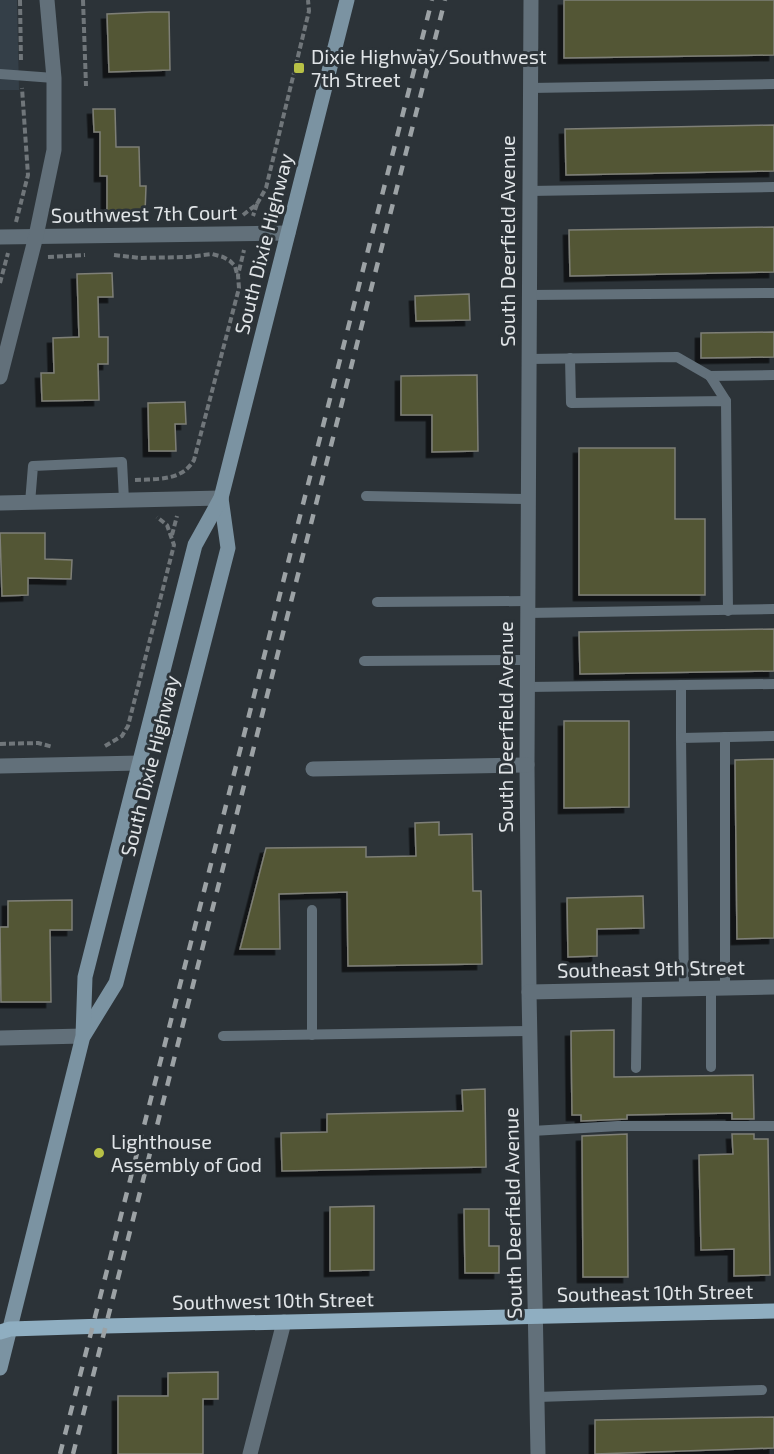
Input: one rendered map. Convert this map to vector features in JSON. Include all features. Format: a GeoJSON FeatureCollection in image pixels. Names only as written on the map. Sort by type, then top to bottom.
{"type":"FeatureCollection","features":[{"type":"Feature","properties":{"kind":"main road","name":"South Dixie Highway"},"geometry":{"type":"LineString","coordinates":[[0,1368],[3,1328],[83,1036],[85,977],[195,545],[220,498],[348,0]]}},
{"type":"Feature","properties":{"kind":"main road","name":"South Dixie Highway"},"geometry":{"type":"LineString","coordinates":[[83,1036],[116,983],[228,548],[220,498]]}},
{"type":"Feature","properties":{"kind":"main road","name":"Southeast 10th Street"},"geometry":{"type":"LineString","coordinates":[[536,1316],[774,1311]]}},
{"type":"Feature","properties":{"kind":"main road","name":"Southwest 10th Street"},"geometry":{"type":"LineString","coordinates":[[3,1328],[536,1316]]}},
{"type":"Feature","properties":{"kind":"street"},"geometry":{"type":"LineString","coordinates":[[0,377],[31,258],[54,150],[54,78],[47,0]]}},
{"type":"Feature","properties":{"kind":"street","name":"South Deerfield Avenue"},"geometry":{"type":"LineString","coordinates":[[531,0],[526,765],[538,1454]]}},
{"type":"Feature","properties":{"kind":"street","name":"Southwest 7th Court"},"geometry":{"type":"LineString","coordinates":[[6,237],[288,233]]}},
{"type":"Feature","properties":{"kind":"street"},"geometry":{"type":"LineString","coordinates":[[0,503],[220,498]]}},
{"type":"Feature","properties":{"kind":"street"},"geometry":{"type":"LineString","coordinates":[[0,765],[140,763]]}},
{"type":"Feature","properties":{"kind":"street"},"geometry":{"type":"LineString","coordinates":[[313,770],[526,765]]}},
{"type":"Feature","properties":{"kind":"street","name":"Southeast 9th Street"},"geometry":{"type":"LineString","coordinates":[[529,993],[774,987]]}},
{"type":"Feature","properties":{"kind":"street"},"geometry":{"type":"LineString","coordinates":[[0,1038],[83,1036]]}},
{"type":"Feature","properties":{"kind":"street"},"geometry":{"type":"LineString","coordinates":[[250,1454],[284,1322]]}},
{"type":"Feature","properties":{"kind":"lane"},"geometry":{"type":"LineString","coordinates":[[0,74],[54,78]]}},
{"type":"Feature","properties":{"kind":"lane"},"geometry":{"type":"LineString","coordinates":[[530,88],[774,84]]}},
{"type":"Feature","properties":{"kind":"lane"},"geometry":{"type":"LineString","coordinates":[[530,191],[774,187]]}},
{"type":"Feature","properties":{"kind":"lane"},"geometry":{"type":"LineString","coordinates":[[529,295],[774,293]]}},
{"type":"Feature","properties":{"kind":"lane"},"geometry":{"type":"LineString","coordinates":[[529,358],[677,357],[710,376],[726,401],[728,610]]}},
{"type":"Feature","properties":{"kind":"lane"},"geometry":{"type":"LineString","coordinates":[[570,358],[571,403],[726,401]]}},
{"type":"Feature","properties":{"kind":"lane"},"geometry":{"type":"LineString","coordinates":[[710,376],[774,375]]}},
{"type":"Feature","properties":{"kind":"lane"},"geometry":{"type":"LineString","coordinates":[[30,503],[33,466],[122,462],[124,500]]}},
{"type":"Feature","properties":{"kind":"lane"},"geometry":{"type":"LineString","coordinates":[[366,496],[528,499]]}},
{"type":"Feature","properties":{"kind":"lane"},"geometry":{"type":"LineString","coordinates":[[377,602],[527,607],[774,609]]}},
{"type":"Feature","properties":{"kind":"lane"},"geometry":{"type":"LineString","coordinates":[[364,661],[527,660]]}},
{"type":"Feature","properties":{"kind":"lane"},"geometry":{"type":"LineString","coordinates":[[527,687],[774,684]]}},
{"type":"Feature","properties":{"kind":"lane"},"geometry":{"type":"LineString","coordinates":[[681,685],[684,989]]}},
{"type":"Feature","properties":{"kind":"lane"},"geometry":{"type":"LineString","coordinates":[[681,738],[774,736]]}},
{"type":"Feature","properties":{"kind":"lane"},"geometry":{"type":"LineString","coordinates":[[711,1066],[718,989],[725,737]]}},
{"type":"Feature","properties":{"kind":"lane"},"geometry":{"type":"LineString","coordinates":[[312,910],[312,1035]]}},
{"type":"Feature","properties":{"kind":"lane"},"geometry":{"type":"LineString","coordinates":[[636,1068],[637,990]]}},
{"type":"Feature","properties":{"kind":"lane"},"geometry":{"type":"LineString","coordinates":[[223,1036],[530,1031]]}},
{"type":"Feature","properties":{"kind":"lane"},"geometry":{"type":"LineString","coordinates":[[532,1131],[618,1126],[774,1126]]}},
{"type":"Feature","properties":{"kind":"lane"},"geometry":{"type":"LineString","coordinates":[[537,1397],[762,1390]]}},
{"type":"Feature","properties":{"kind":"path"},"geometry":{"type":"LineString","coordinates":[[0,283],[6,258],[6,237],[27,180],[20,0]]}},
{"type":"Feature","properties":{"kind":"path"},"geometry":{"type":"LineString","coordinates":[[83,0],[87,86]]}},
{"type":"Feature","properties":{"kind":"path"},"geometry":{"type":"LineString","coordinates":[[238,275],[257,204],[266,188],[309,11],[307,0]]}},
{"type":"Feature","properties":{"kind":"path"},"geometry":{"type":"LineString","coordinates":[[239,217],[245,215],[257,204]]}},
{"type":"Feature","properties":{"kind":"path"},"geometry":{"type":"LineString","coordinates":[[110,255],[140,258],[212,254],[223,257],[235,266],[239,288],[200,443]]}},
{"type":"Feature","properties":{"kind":"path"},"geometry":{"type":"LineString","coordinates":[[0,260],[88,255]]}},
{"type":"Feature","properties":{"kind":"path"},"geometry":{"type":"LineString","coordinates":[[102,747],[122,736],[128,726],[174,545],[167,525],[157,517],[150,515]]}},
{"type":"Feature","properties":{"kind":"path"},"geometry":{"type":"LineString","coordinates":[[0,744],[38,743],[60,749]]}},
{"type":"Feature","properties":{"kind":"shaded area"},"geometry":{"type":"Polygon","coordinates":[[[0,0],[17,0],[19,90],[0,90],[0,0]]]}},
{"type":"Feature","properties":{"kind":"building"},"geometry":{"type":"Polygon","coordinates":[[[564,0],[774,0],[774,55],[564,58],[564,0]]]}},
{"type":"Feature","properties":{"kind":"building"},"geometry":{"type":"Polygon","coordinates":[[[169,12],[170,70],[109,72],[107,14],[169,12]]]}},
{"type":"Feature","properties":{"kind":"building"},"geometry":{"type":"Polygon","coordinates":[[[93,109],[115,109],[116,147],[139,147],[140,186],[146,186],[145,213],[107,212],[107,176],[100,176],[100,132],[94,132],[93,109]]]}},
{"type":"Feature","properties":{"kind":"building"},"geometry":{"type":"Polygon","coordinates":[[[774,125],[774,171],[566,175],[565,129],[774,125]]]}},
{"type":"Feature","properties":{"kind":"building"},"geometry":{"type":"Polygon","coordinates":[[[774,227],[774,272],[570,276],[569,230],[774,227]]]}},
{"type":"Feature","properties":{"kind":"building"},"geometry":{"type":"Polygon","coordinates":[[[112,273],[113,297],[98,297],[99,337],[108,337],[108,364],[98,364],[99,400],[42,401],[41,373],[54,373],[53,338],[79,337],[77,274],[112,273]]]}},
{"type":"Feature","properties":{"kind":"building"},"geometry":{"type":"Polygon","coordinates":[[[469,294],[470,320],[416,321],[415,296],[469,294]]]}},
{"type":"Feature","properties":{"kind":"building"},"geometry":{"type":"Polygon","coordinates":[[[774,332],[774,357],[701,358],[701,333],[774,332]]]}},
{"type":"Feature","properties":{"kind":"building"},"geometry":{"type":"Polygon","coordinates":[[[477,375],[478,451],[432,452],[432,415],[401,415],[401,376],[477,375]]]}},
{"type":"Feature","properties":{"kind":"building"},"geometry":{"type":"Polygon","coordinates":[[[185,402],[186,424],[175,424],[176,451],[149,451],[148,403],[185,402]]]}},
{"type":"Feature","properties":{"kind":"building"},"geometry":{"type":"Polygon","coordinates":[[[579,448],[675,448],[675,519],[705,519],[705,595],[579,595],[579,448]]]}},
{"type":"Feature","properties":{"kind":"building"},"geometry":{"type":"Polygon","coordinates":[[[0,533],[45,533],[45,559],[72,560],[71,579],[28,578],[28,595],[2,596],[0,533]]]}},
{"type":"Feature","properties":{"kind":"building"},"geometry":{"type":"Polygon","coordinates":[[[774,629],[774,671],[580,674],[579,632],[774,629]]]}},
{"type":"Feature","properties":{"kind":"building"},"geometry":{"type":"Polygon","coordinates":[[[564,721],[629,721],[629,807],[564,808],[564,721]]]}},
{"type":"Feature","properties":{"kind":"building"},"geometry":{"type":"Polygon","coordinates":[[[774,759],[774,938],[737,939],[735,760],[774,759]]]}},
{"type":"Feature","properties":{"kind":"building"},"geometry":{"type":"Polygon","coordinates":[[[439,822],[439,835],[472,834],[473,891],[481,891],[482,964],[348,966],[347,892],[279,894],[280,949],[240,949],[266,848],[366,847],[366,857],[416,856],[415,823],[439,822]]]}},
{"type":"Feature","properties":{"kind":"building"},"geometry":{"type":"Polygon","coordinates":[[[643,896],[644,928],[597,929],[597,956],[568,957],[567,898],[643,896]]]}},
{"type":"Feature","properties":{"kind":"building"},"geometry":{"type":"Polygon","coordinates":[[[72,900],[72,930],[50,930],[51,1002],[1,1002],[0,927],[8,927],[8,901],[72,900]]]}},
{"type":"Feature","properties":{"kind":"building"},"geometry":{"type":"Polygon","coordinates":[[[614,1030],[614,1077],[753,1075],[754,1119],[732,1119],[732,1113],[627,1115],[627,1119],[581,1121],[581,1115],[572,1115],[571,1031],[614,1030]]]}},
{"type":"Feature","properties":{"kind":"building"},"geometry":{"type":"Polygon","coordinates":[[[485,1089],[486,1167],[282,1171],[281,1133],[327,1132],[327,1114],[463,1111],[462,1090],[485,1089]]]}},
{"type":"Feature","properties":{"kind":"building"},"geometry":{"type":"Polygon","coordinates":[[[627,1134],[628,1277],[583,1277],[582,1136],[627,1134]]]}},
{"type":"Feature","properties":{"kind":"building"},"geometry":{"type":"Polygon","coordinates":[[[732,1134],[754,1134],[754,1139],[768,1139],[770,1275],[734,1276],[734,1249],[701,1250],[699,1155],[733,1154],[732,1134]]]}},
{"type":"Feature","properties":{"kind":"building"},"geometry":{"type":"Polygon","coordinates":[[[374,1206],[374,1270],[330,1271],[330,1207],[374,1206]]]}},
{"type":"Feature","properties":{"kind":"building"},"geometry":{"type":"Polygon","coordinates":[[[464,1209],[489,1209],[489,1246],[499,1246],[499,1273],[465,1273],[464,1209]]]}},
{"type":"Feature","properties":{"kind":"building"},"geometry":{"type":"Polygon","coordinates":[[[218,1372],[218,1399],[203,1399],[203,1454],[118,1454],[118,1396],[168,1396],[168,1373],[218,1372]]]}},
{"type":"Feature","properties":{"kind":"building"},"geometry":{"type":"Polygon","coordinates":[[[774,1417],[774,1448],[595,1454],[595,1420],[774,1417]]]}},
{"type":"Feature","properties":{"kind":"railway"},"geometry":{"type":"LineString","coordinates":[[60,1454],[432,0]]}},
{"type":"Feature","properties":{"kind":"railway"},"geometry":{"type":"LineString","coordinates":[[73,1454],[445,0]]}},
{"type":"Feature","properties":{"kind":"place","name":"Dixie Highway/Southwest 7th Street"},"geometry":{"type":"Point","coordinates":[299,68]}},
{"type":"Feature","properties":{"kind":"place","name":"Lighthouse Assembly of God"},"geometry":{"type":"Point","coordinates":[99,1153]}}]}
